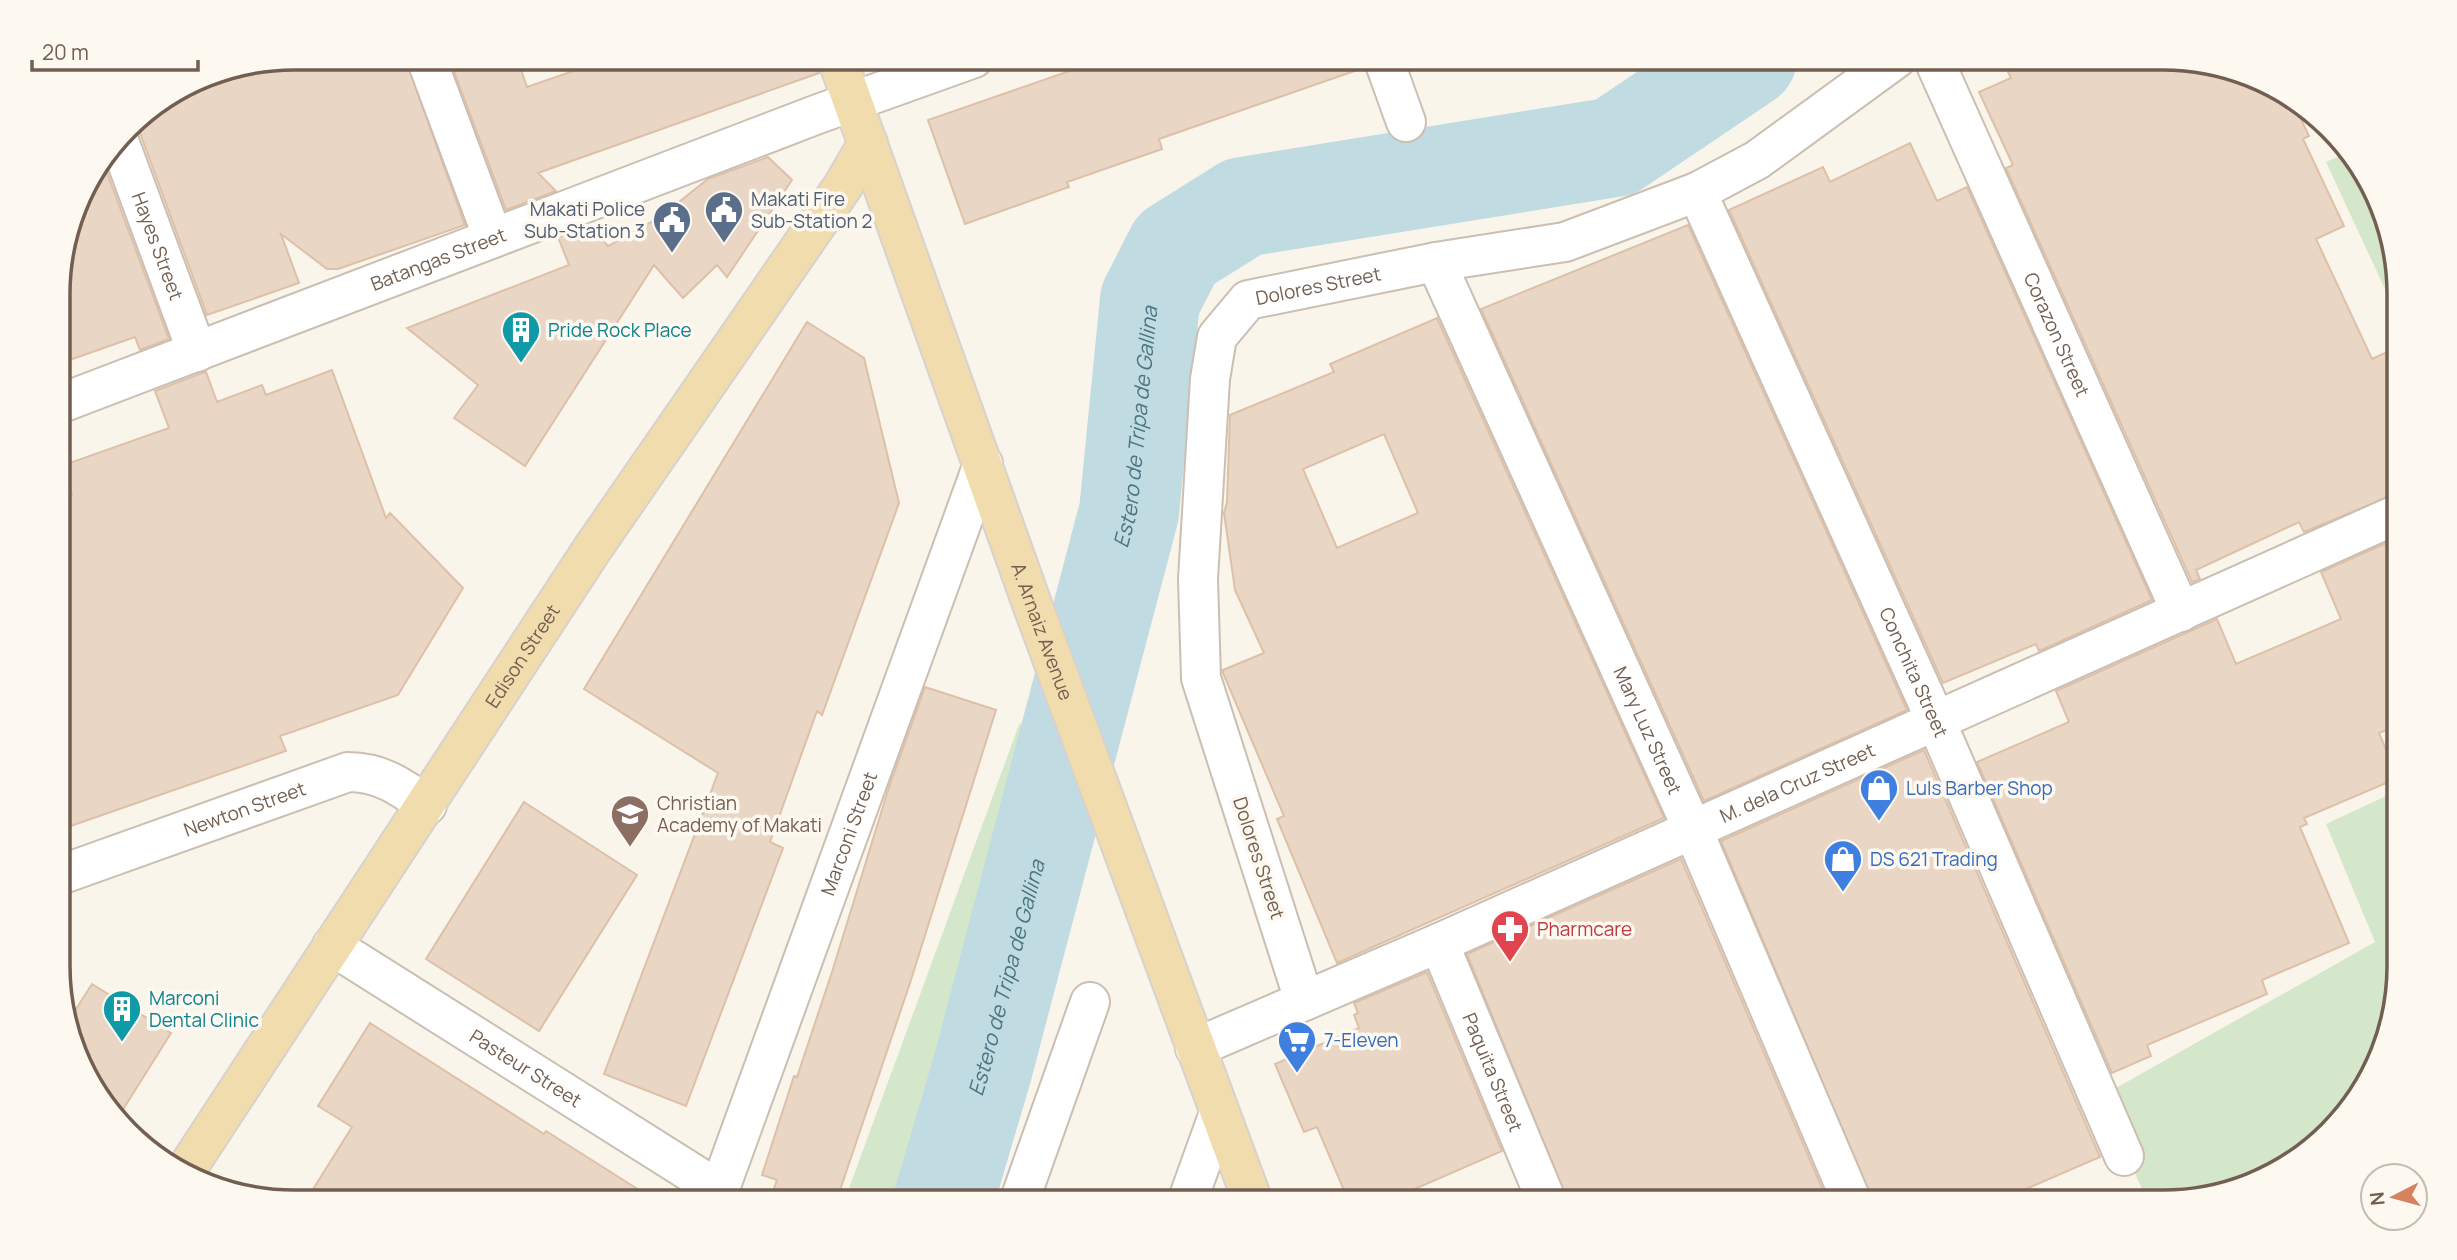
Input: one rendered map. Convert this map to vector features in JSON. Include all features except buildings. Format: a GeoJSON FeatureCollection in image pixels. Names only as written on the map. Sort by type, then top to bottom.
{"type":"FeatureCollection","features":[{"type":"Feature","properties":{"kind":"main road","name":"A. Arnaiz Avenue"},"geometry":{"type":"LineString","coordinates":[[841,70],[1032,604],[1249,1190]]}},
{"type":"Feature","properties":{"kind":"main road","name":"Edison Street"},"geometry":{"type":"LineString","coordinates":[[190,1164],[593,548],[843,186],[868,144]]}},
{"type":"Feature","properties":{"kind":"street"},"geometry":{"type":"LineString","coordinates":[[430,70],[493,238]]}},
{"type":"Feature","properties":{"kind":"street","name":"Batangas Street"},"geometry":{"type":"LineString","coordinates":[[70,400],[852,101],[940,70]]}},
{"type":"Feature","properties":{"kind":"street"},"geometry":{"type":"LineString","coordinates":[[1387,70],[1406,122]]}},
{"type":"Feature","properties":{"kind":"street","name":"Dolores Street"},"geometry":{"type":"LineString","coordinates":[[1304,1000],[1201,678],[1198,579],[1210,379],[1217,337],[1248,300],[1436,262],[1565,242],[1698,192],[1757,160],[1880,70]]}},
{"type":"Feature","properties":{"kind":"street","name":"Corazon Street"},"geometry":{"type":"LineString","coordinates":[[1938,70],[2181,612]]}},
{"type":"Feature","properties":{"kind":"street","name":"Hayes Street"},"geometry":{"type":"LineString","coordinates":[[123,151],[197,352]]}},
{"type":"Feature","properties":{"kind":"street","name":"Conchita Street"},"geometry":{"type":"LineString","coordinates":[[1698,192],[1935,719],[2124,1156]]}},
{"type":"Feature","properties":{"kind":"street","name":"Mary Luz Street"},"geometry":{"type":"LineString","coordinates":[[1436,262],[1693,830],[1847,1190]]}},
{"type":"Feature","properties":{"kind":"street","name":"Marconi Street"},"geometry":{"type":"LineString","coordinates":[[719,1190],[983,464]]}},
{"type":"Feature","properties":{"kind":"street","name":"M. dela Cruz Street"},"geometry":{"type":"LineString","coordinates":[[1195,1048],[1439,943],[2387,519]]}},
{"type":"Feature","properties":{"kind":"street","name":"Newton Street"},"geometry":{"type":"LineString","coordinates":[[70,871],[348,772],[369,772],[390,780],[427,805]]}},
{"type":"Feature","properties":{"kind":"street","name":"Paquita Street"},"geometry":{"type":"LineString","coordinates":[[1439,943],[1542,1190]]}},
{"type":"Feature","properties":{"kind":"street","name":"Pasteur Street"},"geometry":{"type":"LineString","coordinates":[[332,946],[708,1190]]}},
{"type":"Feature","properties":{"kind":"street"},"geometry":{"type":"LineString","coordinates":[[1023,1190],[1090,1002]]}},
{"type":"Feature","properties":{"kind":"street"},"geometry":{"type":"LineString","coordinates":[[1191,1190],[1219,1113]]}},
{"type":"Feature","properties":{"kind":"green space"},"geometry":{"type":"Polygon","coordinates":[[[2339,156],[2370,208],[2385,265],[2387,293],[2326,162],[2339,156]]]}},
{"type":"Feature","properties":{"kind":"green space"},"geometry":{"type":"Polygon","coordinates":[[[1020,722],[1040,776],[905,1190],[848,1190],[1020,722]]]}},
{"type":"Feature","properties":{"kind":"green space"},"geometry":{"type":"Polygon","coordinates":[[[2387,796],[2385,995],[2375,1038],[2364,1065],[2331,1114],[2311,1134],[2262,1167],[2207,1186],[2178,1190],[2143,1190],[2100,1097],[2375,942],[2326,824],[2387,796]]]}},
{"type":"Feature","properties":{"kind":"waterway","name":"Estero de Tripa de Gallina"},"geometry":{"type":"LineString","coordinates":[[947,1190],[982,1070],[1129,512],[1150,300],[1176,249],[1243,207],[1615,147],[1729,70]]}},
{"type":"Feature","properties":{"kind":"place","name":"Makati Fire Sub-Station 2"},"geometry":{"type":"Point","coordinates":[724,244]}},
{"type":"Feature","properties":{"kind":"place","name":"Makati Police Sub-Station 3"},"geometry":{"type":"Point","coordinates":[672,254]}},
{"type":"Feature","properties":{"kind":"place","name":"Pride Rock Place"},"geometry":{"type":"Point","coordinates":[521,364]}},
{"type":"Feature","properties":{"kind":"place","name":"LuIs Barber Shop"},"geometry":{"type":"Point","coordinates":[1879,822]}},
{"type":"Feature","properties":{"kind":"place","name":"Christian Academy of Makati"},"geometry":{"type":"Point","coordinates":[630,848]}},
{"type":"Feature","properties":{"kind":"place","name":"DS 621 Trading"},"geometry":{"type":"Point","coordinates":[1843,893]}},
{"type":"Feature","properties":{"kind":"place","name":"Pharmcare"},"geometry":{"type":"Point","coordinates":[1510,963]}},
{"type":"Feature","properties":{"kind":"place","name":"Marconi Dental Clinic"},"geometry":{"type":"Point","coordinates":[122,1043]}},
{"type":"Feature","properties":{"kind":"place","name":"7-Eleven"},"geometry":{"type":"Point","coordinates":[1297,1074]}}]}
